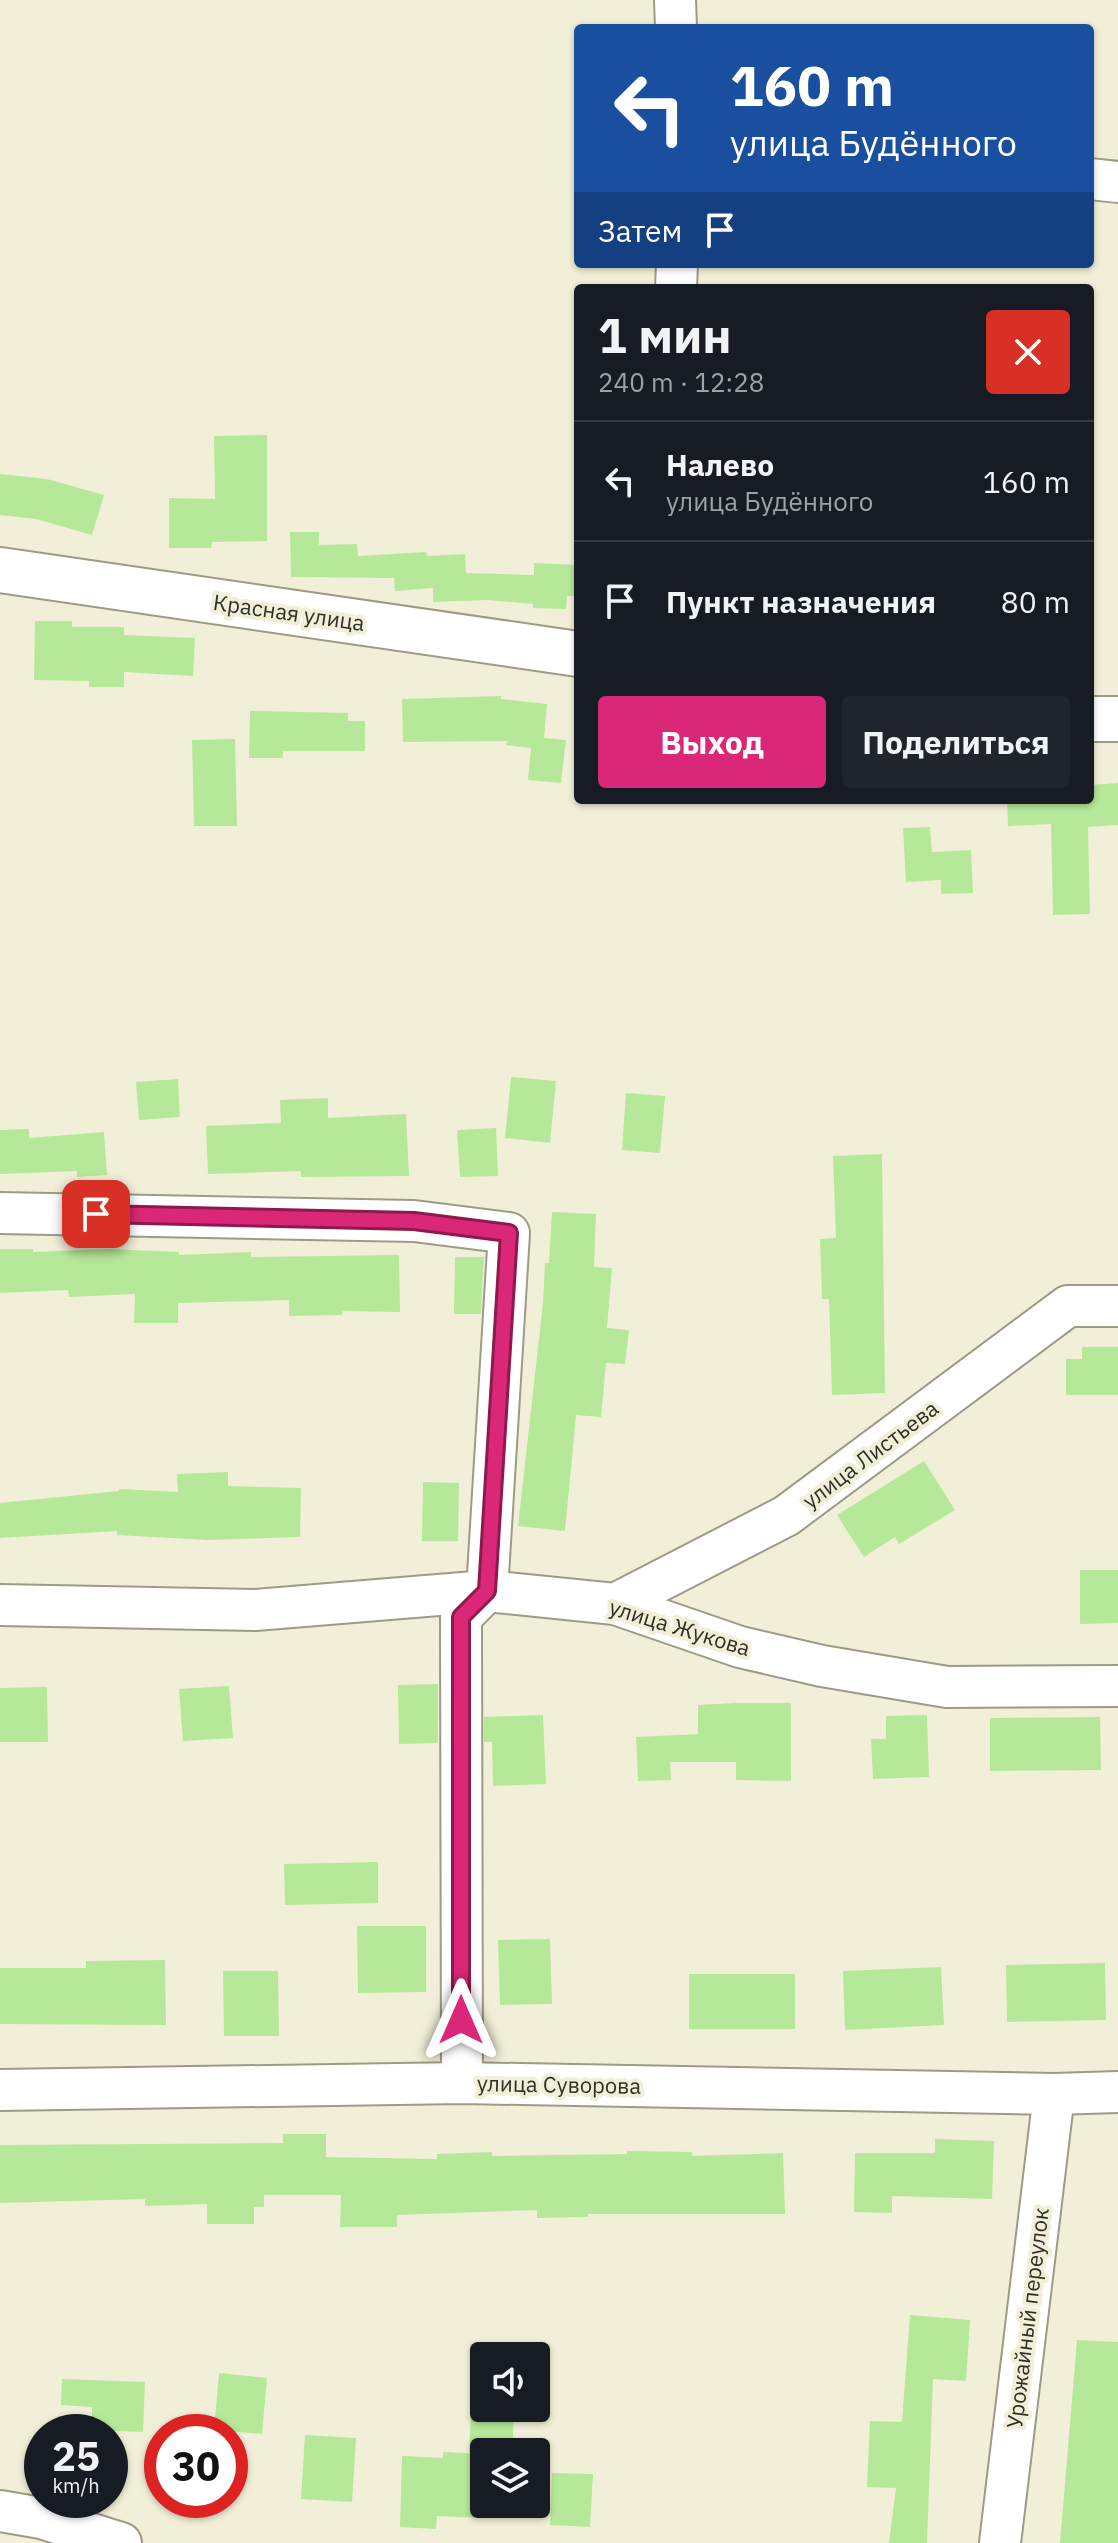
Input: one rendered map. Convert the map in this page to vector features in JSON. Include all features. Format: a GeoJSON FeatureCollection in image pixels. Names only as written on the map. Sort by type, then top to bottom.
{"type":"FeatureCollection","features":[{"type":"Feature","properties":{"kind":"main road","name":"Красная улица"},"geometry":{"type":"LineString","coordinates":[[0,570],[574,653]]}},
{"type":"Feature","properties":{"kind":"main road"},"geometry":{"type":"LineString","coordinates":[[1094,719],[1118,719]]}},
{"type":"Feature","properties":{"kind":"street"},"geometry":{"type":"LineString","coordinates":[[675,0],[676,24]]}},
{"type":"Feature","properties":{"kind":"street"},"geometry":{"type":"LineString","coordinates":[[1094,179],[1118,182]]}},
{"type":"Feature","properties":{"kind":"street"},"geometry":{"type":"LineString","coordinates":[[0,1213],[414,1221],[509,1233],[487,1591],[461,1617],[462,2083]]}},
{"type":"Feature","properties":{"kind":"street","name":"улица Листьева"},"geometry":{"type":"LineString","coordinates":[[615,1604],[786,1516],[1068,1306],[1118,1306]]}},
{"type":"Feature","properties":{"kind":"street","name":"улица Жукова"},"geometry":{"type":"LineString","coordinates":[[0,1605],[255,1610],[487,1591],[615,1604],[740,1647],[822,1666],[947,1687],[1118,1686]]}},
{"type":"Feature","properties":{"kind":"street","name":"улица Суворова"},"geometry":{"type":"LineString","coordinates":[[0,2090],[462,2083],[1054,2094],[1118,2092]]}},
{"type":"Feature","properties":{"kind":"street","name":"Урожайный переулок"},"geometry":{"type":"LineString","coordinates":[[1000,2543],[1054,2094]]}},
{"type":"Feature","properties":{"kind":"street"},"geometry":{"type":"LineString","coordinates":[[0,2511],[41,2518],[121,2543]]}},
{"type":"Feature","properties":{"kind":"building"},"geometry":{"type":"Polygon","coordinates":[[[267,435],[267,541],[212,542],[211,548],[169,548],[169,498],[215,499],[214,436],[267,435]]]}},
{"type":"Feature","properties":{"kind":"building"},"geometry":{"type":"Polygon","coordinates":[[[0,474],[47,479],[104,495],[92,535],[36,519],[0,515],[0,474]]]}},
{"type":"Feature","properties":{"kind":"building"},"geometry":{"type":"Polygon","coordinates":[[[290,532],[319,532],[319,545],[357,544],[358,556],[426,552],[427,556],[465,554],[466,573],[534,575],[534,563],[574,565],[574,596],[567,596],[566,609],[533,608],[533,604],[487,600],[433,602],[433,588],[395,591],[394,578],[291,577],[290,532]]]}},
{"type":"Feature","properties":{"kind":"building"},"geometry":{"type":"Polygon","coordinates":[[[35,621],[72,621],[72,627],[124,627],[124,635],[195,638],[193,676],[124,672],[124,687],[89,687],[89,681],[34,680],[35,621]]]}},
{"type":"Feature","properties":{"kind":"building"},"geometry":{"type":"Polygon","coordinates":[[[501,696],[501,699],[547,704],[544,738],[566,740],[561,783],[528,780],[531,748],[506,745],[507,741],[403,742],[402,699],[501,696]]]}},
{"type":"Feature","properties":{"kind":"building"},"geometry":{"type":"Polygon","coordinates":[[[250,711],[348,713],[348,721],[365,721],[365,751],[283,751],[283,758],[249,758],[250,711]]]}},
{"type":"Feature","properties":{"kind":"building"},"geometry":{"type":"Polygon","coordinates":[[[235,739],[237,826],[194,826],[192,740],[235,739]]]}},
{"type":"Feature","properties":{"kind":"building"},"geometry":{"type":"Polygon","coordinates":[[[1118,783],[1118,825],[1088,827],[1090,914],[1053,915],[1051,824],[1008,826],[1007,804],[1094,804],[1094,785],[1118,783]]]}},
{"type":"Feature","properties":{"kind":"building"},"geometry":{"type":"Polygon","coordinates":[[[930,827],[932,852],[971,850],[973,893],[941,894],[941,880],[906,882],[903,828],[930,827]]]}},
{"type":"Feature","properties":{"kind":"building"},"geometry":{"type":"Polygon","coordinates":[[[511,1077],[556,1081],[550,1143],[505,1138],[511,1077]]]}},
{"type":"Feature","properties":{"kind":"building"},"geometry":{"type":"Polygon","coordinates":[[[178,1079],[180,1117],[139,1120],[136,1082],[178,1079]]]}},
{"type":"Feature","properties":{"kind":"building"},"geometry":{"type":"Polygon","coordinates":[[[626,1093],[665,1096],[660,1153],[622,1150],[626,1093]]]}},
{"type":"Feature","properties":{"kind":"building"},"geometry":{"type":"Polygon","coordinates":[[[328,1098],[328,1118],[406,1114],[409,1176],[301,1177],[301,1171],[208,1174],[206,1126],[281,1123],[280,1100],[328,1098]]]}},
{"type":"Feature","properties":{"kind":"building"},"geometry":{"type":"Polygon","coordinates":[[[496,1128],[498,1176],[460,1177],[457,1130],[496,1128]]]}},
{"type":"Feature","properties":{"kind":"building"},"geometry":{"type":"Polygon","coordinates":[[[29,1129],[29,1138],[104,1132],[107,1175],[77,1177],[77,1171],[0,1174],[0,1130],[29,1129]]]}},
{"type":"Feature","properties":{"kind":"building"},"geometry":{"type":"Polygon","coordinates":[[[882,1154],[885,1393],[832,1395],[829,1299],[822,1299],[820,1239],[836,1238],[833,1156],[882,1154]]]}},
{"type":"Feature","properties":{"kind":"building"},"geometry":{"type":"Polygon","coordinates":[[[552,1212],[596,1214],[594,1267],[612,1268],[607,1328],[629,1330],[625,1364],[606,1363],[601,1417],[576,1415],[565,1531],[518,1526],[545,1263],[549,1263],[552,1212]]]}},
{"type":"Feature","properties":{"kind":"building"},"geometry":{"type":"Polygon","coordinates":[[[0,1249],[33,1249],[33,1252],[108,1249],[179,1252],[179,1255],[251,1252],[251,1257],[399,1255],[400,1312],[343,1311],[342,1315],[289,1316],[289,1300],[178,1303],[178,1323],[134,1323],[135,1294],[69,1297],[68,1290],[0,1293],[0,1249]]]}},
{"type":"Feature","properties":{"kind":"building"},"geometry":{"type":"Polygon","coordinates":[[[455,1257],[484,1257],[481,1314],[454,1314],[455,1257]]]}},
{"type":"Feature","properties":{"kind":"building"},"geometry":{"type":"Polygon","coordinates":[[[1082,1347],[1118,1347],[1118,1395],[1066,1395],[1066,1359],[1082,1359],[1082,1347]]]}},
{"type":"Feature","properties":{"kind":"building"},"geometry":{"type":"Polygon","coordinates":[[[924,1461],[955,1510],[899,1544],[895,1537],[864,1557],[837,1515],[924,1461]]]}},
{"type":"Feature","properties":{"kind":"building"},"geometry":{"type":"Polygon","coordinates":[[[228,1472],[228,1486],[301,1488],[300,1537],[207,1540],[117,1535],[117,1531],[0,1538],[0,1503],[119,1489],[178,1492],[177,1474],[228,1472]]]}},
{"type":"Feature","properties":{"kind":"building"},"geometry":{"type":"Polygon","coordinates":[[[423,1482],[459,1483],[458,1541],[422,1541],[423,1482]]]}},
{"type":"Feature","properties":{"kind":"building"},"geometry":{"type":"Polygon","coordinates":[[[1080,1570],[1118,1570],[1118,1623],[1080,1624],[1080,1570]]]}},
{"type":"Feature","properties":{"kind":"building"},"geometry":{"type":"Polygon","coordinates":[[[438,1684],[438,1743],[399,1744],[398,1685],[438,1684]]]}},
{"type":"Feature","properties":{"kind":"building"},"geometry":{"type":"Polygon","coordinates":[[[229,1686],[233,1738],[183,1741],[179,1689],[229,1686]]]}},
{"type":"Feature","properties":{"kind":"building"},"geometry":{"type":"Polygon","coordinates":[[[47,1687],[48,1742],[0,1742],[0,1688],[47,1687]]]}},
{"type":"Feature","properties":{"kind":"building"},"geometry":{"type":"Polygon","coordinates":[[[791,1703],[791,1781],[736,1780],[736,1762],[670,1762],[671,1780],[638,1781],[636,1737],[698,1734],[698,1705],[791,1703]]]}},
{"type":"Feature","properties":{"kind":"building"},"geometry":{"type":"Polygon","coordinates":[[[543,1715],[546,1784],[493,1786],[492,1742],[484,1742],[484,1717],[543,1715]]]}},
{"type":"Feature","properties":{"kind":"building"},"geometry":{"type":"Polygon","coordinates":[[[927,1715],[929,1777],[873,1779],[871,1739],[886,1739],[886,1716],[927,1715]]]}},
{"type":"Feature","properties":{"kind":"building"},"geometry":{"type":"Polygon","coordinates":[[[1100,1717],[1101,1770],[990,1771],[990,1718],[1100,1717]]]}},
{"type":"Feature","properties":{"kind":"building"},"geometry":{"type":"Polygon","coordinates":[[[378,1862],[378,1903],[285,1905],[284,1864],[378,1862]]]}},
{"type":"Feature","properties":{"kind":"building"},"geometry":{"type":"Polygon","coordinates":[[[357,1926],[426,1926],[426,1992],[358,1993],[357,1926]]]}},
{"type":"Feature","properties":{"kind":"building"},"geometry":{"type":"Polygon","coordinates":[[[550,1939],[552,2004],[500,2005],[498,1940],[550,1939]]]}},
{"type":"Feature","properties":{"kind":"building"},"geometry":{"type":"Polygon","coordinates":[[[165,1960],[166,2025],[0,2024],[0,1968],[86,1968],[86,1961],[165,1960]]]}},
{"type":"Feature","properties":{"kind":"building"},"geometry":{"type":"Polygon","coordinates":[[[1105,1963],[1106,2020],[1007,2022],[1006,1965],[1105,1963]]]}},
{"type":"Feature","properties":{"kind":"building"},"geometry":{"type":"Polygon","coordinates":[[[941,1967],[944,2025],[845,2030],[843,1971],[941,1967]]]}},
{"type":"Feature","properties":{"kind":"building"},"geometry":{"type":"Polygon","coordinates":[[[223,1971],[278,1971],[279,2036],[224,2036],[223,1971]]]}},
{"type":"Feature","properties":{"kind":"building"},"geometry":{"type":"Polygon","coordinates":[[[689,1974],[795,1974],[795,2029],[689,2029],[689,1974]]]}},
{"type":"Feature","properties":{"kind":"building"},"geometry":{"type":"Polygon","coordinates":[[[283,2134],[326,2134],[326,2157],[437,2159],[437,2154],[492,2152],[492,2156],[627,2154],[627,2151],[692,2152],[692,2156],[783,2153],[785,2214],[588,2214],[588,2217],[537,2218],[537,2210],[397,2215],[397,2227],[340,2227],[341,2195],[264,2195],[264,2207],[254,2207],[254,2224],[207,2224],[207,2204],[145,2206],[145,2199],[0,2203],[0,2145],[283,2143],[283,2134]]]}},
{"type":"Feature","properties":{"kind":"building"},"geometry":{"type":"Polygon","coordinates":[[[935,2139],[994,2141],[992,2199],[892,2196],[892,2213],[854,2212],[855,2153],[935,2153],[935,2139]]]}},
{"type":"Feature","properties":{"kind":"building"},"geometry":{"type":"Polygon","coordinates":[[[910,2315],[970,2320],[966,2381],[933,2379],[927,2543],[889,2543],[896,2488],[867,2487],[870,2421],[902,2422],[910,2315]]]}},
{"type":"Feature","properties":{"kind":"building"},"geometry":{"type":"Polygon","coordinates":[[[1077,2340],[1118,2342],[1118,2543],[1060,2543],[1077,2340]]]}},
{"type":"Feature","properties":{"kind":"building"},"geometry":{"type":"Polygon","coordinates":[[[219,2373],[267,2378],[262,2434],[248,2433],[248,2414],[215,2414],[219,2373]]]}},
{"type":"Feature","properties":{"kind":"building"},"geometry":{"type":"Polygon","coordinates":[[[62,2379],[145,2382],[143,2432],[128,2431],[128,2414],[92,2414],[92,2407],[61,2405],[62,2379]]]}},
{"type":"Feature","properties":{"kind":"building"},"geometry":{"type":"Polygon","coordinates":[[[471,2422],[514,2422],[513,2438],[470,2438],[469,2452],[471,2422]]]}},
{"type":"Feature","properties":{"kind":"building"},"geometry":{"type":"Polygon","coordinates":[[[305,2435],[356,2438],[352,2502],[301,2499],[305,2435]]]}},
{"type":"Feature","properties":{"kind":"building"},"geometry":{"type":"Polygon","coordinates":[[[443,2452],[470,2453],[470,2517],[437,2516],[436,2529],[400,2527],[402,2456],[443,2458],[443,2452]]]}},
{"type":"Feature","properties":{"kind":"building"},"geometry":{"type":"Polygon","coordinates":[[[552,2473],[593,2474],[590,2527],[550,2525],[552,2473]]]}},
{"type":"Feature","properties":{"kind":"route"},"geometry":{"type":"LineString","coordinates":[[96,1214],[414,1221],[509,1233],[487,1591],[461,1617],[461,2020]]}}]}
